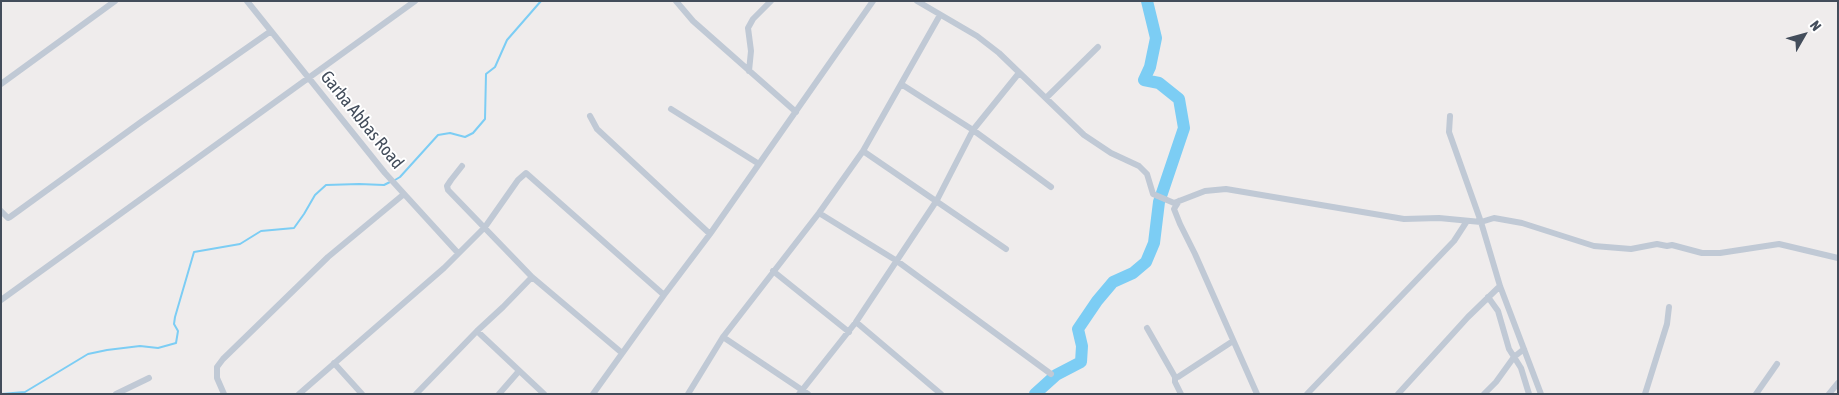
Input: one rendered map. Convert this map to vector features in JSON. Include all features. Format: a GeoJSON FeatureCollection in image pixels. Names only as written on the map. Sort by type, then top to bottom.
{"type":"FeatureCollection","features":[{"type":"Feature","properties":{"kind":"street"},"geometry":{"type":"LineString","coordinates":[[1,84],[115,1]]}},
{"type":"Feature","properties":{"kind":"street","name":"Garba Abbas Road"},"geometry":{"type":"LineString","coordinates":[[247,1],[385,173],[458,254]]}},
{"type":"Feature","properties":{"kind":"street"},"geometry":{"type":"LineString","coordinates":[[1,300],[416,1]]}},
{"type":"Feature","properties":{"kind":"street"},"geometry":{"type":"LineString","coordinates":[[676,1],[693,20],[796,112]]}},
{"type":"Feature","properties":{"kind":"street"},"geometry":{"type":"LineString","coordinates":[[749,71],[751,51],[748,28],[753,19],[771,1]]}},
{"type":"Feature","properties":{"kind":"street"},"geometry":{"type":"LineString","coordinates":[[593,394],[710,234],[873,1]]}},
{"type":"Feature","properties":{"kind":"street"},"geometry":{"type":"LineString","coordinates":[[917,1],[987,43],[1084,134],[1111,153],[1139,166],[1147,174],[1154,194],[1176,202],[1205,191],[1226,189],[1404,219],[1439,218],[1481,222],[1494,218],[1522,223],[1594,246],[1632,249],[1657,244],[1672,245],[1702,253],[1720,254],[1778,244],[1838,258]]}},
{"type":"Feature","properties":{"kind":"street"},"geometry":{"type":"LineString","coordinates":[[688,394],[723,337],[819,213],[863,151],[940,15]]}},
{"type":"Feature","properties":{"kind":"street"},"geometry":{"type":"LineString","coordinates":[[1,211],[8,218],[10,217],[271,31]]}},
{"type":"Feature","properties":{"kind":"street"},"geometry":{"type":"LineString","coordinates":[[1046,98],[1098,47]]}},
{"type":"Feature","properties":{"kind":"street"},"geometry":{"type":"LineString","coordinates":[[723,337],[803,392],[849,332],[897,261],[936,200],[972,130],[1019,73]]}},
{"type":"Feature","properties":{"kind":"street"},"geometry":{"type":"LineString","coordinates":[[901,84],[972,130],[1051,187]]}},
{"type":"Feature","properties":{"kind":"street"},"geometry":{"type":"LineString","coordinates":[[672,109],[759,164]]}},
{"type":"Feature","properties":{"kind":"street"},"geometry":{"type":"LineString","coordinates":[[590,116],[597,129],[710,234]]}},
{"type":"Feature","properties":{"kind":"street"},"geometry":{"type":"LineString","coordinates":[[1450,116],[1449,132],[1481,222],[1500,286],[1542,394]]}},
{"type":"Feature","properties":{"kind":"street"},"geometry":{"type":"LineString","coordinates":[[863,151],[1006,249]]}},
{"type":"Feature","properties":{"kind":"street"},"geometry":{"type":"LineString","coordinates":[[462,166],[451,180],[448,190],[532,277],[622,353]]}},
{"type":"Feature","properties":{"kind":"street"},"geometry":{"type":"LineString","coordinates":[[299,394],[444,268],[485,227],[518,180],[526,173],[664,295]]}},
{"type":"Feature","properties":{"kind":"street"},"geometry":{"type":"LineString","coordinates":[[224,394],[217,378],[216,367],[223,359],[328,257],[404,194]]}},
{"type":"Feature","properties":{"kind":"street"},"geometry":{"type":"LineString","coordinates":[[1176,202],[1174,209],[1177,217],[1257,394]]}},
{"type":"Feature","properties":{"kind":"street"},"geometry":{"type":"LineString","coordinates":[[819,213],[897,261],[1051,374]]}},
{"type":"Feature","properties":{"kind":"street"},"geometry":{"type":"LineString","coordinates":[[1307,394],[1454,241],[1467,221]]}},
{"type":"Feature","properties":{"kind":"street"},"geometry":{"type":"LineString","coordinates":[[773,271],[849,332]]}},
{"type":"Feature","properties":{"kind":"street"},"geometry":{"type":"LineString","coordinates":[[416,394],[476,331],[532,277]]}},
{"type":"Feature","properties":{"kind":"street"},"geometry":{"type":"LineString","coordinates":[[1398,394],[1468,317],[1500,286]]}},
{"type":"Feature","properties":{"kind":"street"},"geometry":{"type":"LineString","coordinates":[[1488,298],[1498,311],[1509,349],[1521,368],[1529,394]]}},
{"type":"Feature","properties":{"kind":"street"},"geometry":{"type":"LineString","coordinates":[[1645,394],[1667,324],[1669,307]]}},
{"type":"Feature","properties":{"kind":"street"},"geometry":{"type":"LineString","coordinates":[[856,322],[941,394]]}},
{"type":"Feature","properties":{"kind":"street"},"geometry":{"type":"LineString","coordinates":[[1146,328],[1175,377],[1180,394]]}},
{"type":"Feature","properties":{"kind":"street"},"geometry":{"type":"LineString","coordinates":[[476,331],[544,394]]}},
{"type":"Feature","properties":{"kind":"street"},"geometry":{"type":"LineString","coordinates":[[1175,377],[1178,377],[1233,341]]}},
{"type":"Feature","properties":{"kind":"street"},"geometry":{"type":"LineString","coordinates":[[1484,394],[1514,357],[1524,349]]}},
{"type":"Feature","properties":{"kind":"street"},"geometry":{"type":"LineString","coordinates":[[334,363],[362,394]]}},
{"type":"Feature","properties":{"kind":"street"},"geometry":{"type":"LineString","coordinates":[[1756,394],[1777,364]]}},
{"type":"Feature","properties":{"kind":"street"},"geometry":{"type":"LineString","coordinates":[[498,394],[519,371]]}},
{"type":"Feature","properties":{"kind":"street"},"geometry":{"type":"LineString","coordinates":[[116,394],[150,378]]}},
{"type":"Feature","properties":{"kind":"street"},"geometry":{"type":"LineString","coordinates":[[1829,394],[1838,383]]}},
{"type":"Feature","properties":{"kind":"waterway"},"geometry":{"type":"LineString","coordinates":[[395,180],[400,177],[438,135],[450,133],[465,137],[473,133],[485,119],[486,74],[495,67],[507,40],[541,1]]}},
{"type":"Feature","properties":{"kind":"waterway"},"geometry":{"type":"LineString","coordinates":[[1035,394],[1056,375],[1081,362],[1082,346],[1078,329],[1113,282],[1133,273],[1146,262],[1154,243],[1159,202],[1184,128],[1179,99],[1159,83],[1144,80],[1150,67],[1156,38],[1147,1]]}},
{"type":"Feature","properties":{"kind":"waterway"},"geometry":{"type":"LineString","coordinates":[[1,394],[25,392],[88,354],[140,346],[158,348],[176,343],[178,331],[174,324],[175,317],[194,252],[240,244],[261,231],[294,228],[315,195],[326,185],[384,185],[390,182]]}}]}
